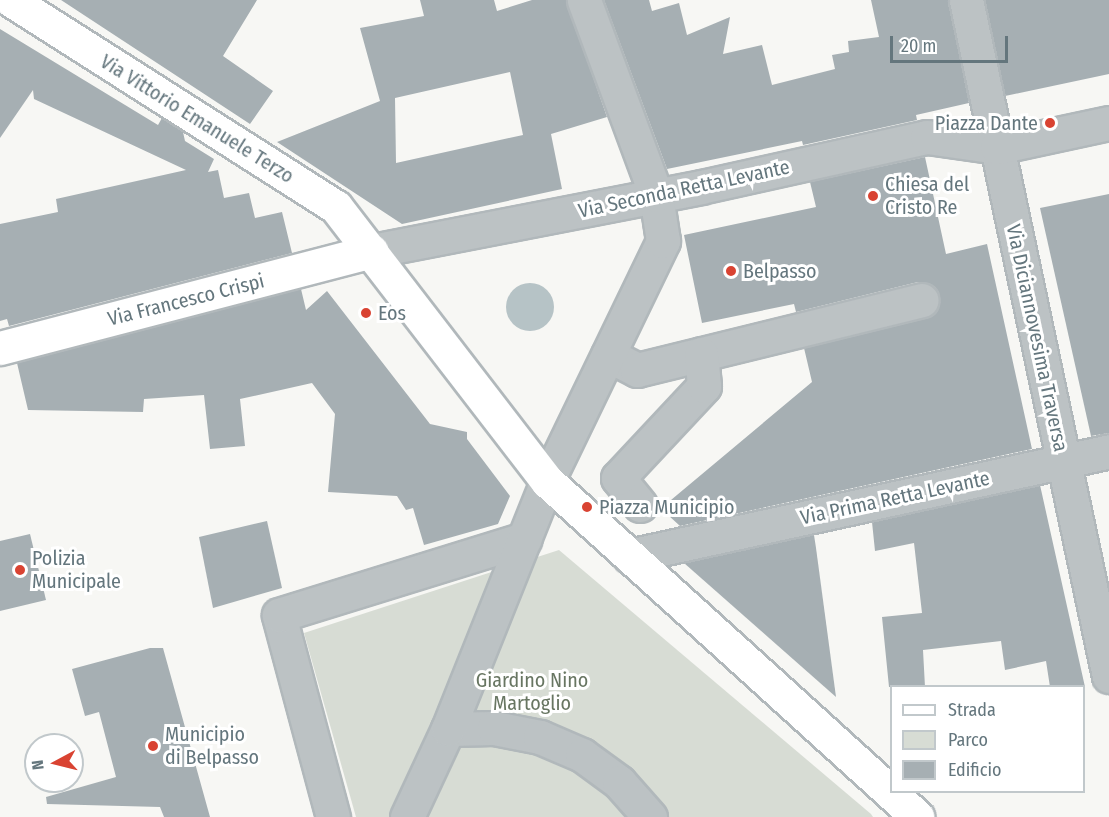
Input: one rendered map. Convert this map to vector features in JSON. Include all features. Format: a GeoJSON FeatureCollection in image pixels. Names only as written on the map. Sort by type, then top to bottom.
{"type":"FeatureCollection","features":[{"type":"Feature","properties":{"kind":"street","name":"Via Vittorio Emanuele Terzo"},"geometry":{"type":"LineString","coordinates":[[11,0],[336,207],[547,481],[890,793]]}},
{"type":"Feature","properties":{"kind":"street"},"geometry":{"type":"LineString","coordinates":[[407,817],[448,729],[547,481],[663,241],[656,195],[584,0]]}},
{"type":"Feature","properties":{"kind":"street","name":"Via Diciannovesima Traversa"},"geometry":{"type":"LineString","coordinates":[[966,0],[1109,676]]}},
{"type":"Feature","properties":{"kind":"street"},"geometry":{"type":"LineString","coordinates":[[997,147],[1109,123]]}},
{"type":"Feature","properties":{"kind":"street","name":"Via Seconda Retta Levante"},"geometry":{"type":"LineString","coordinates":[[372,251],[656,195],[927,137],[997,147]]}},
{"type":"Feature","properties":{"kind":"street","name":"Via Francesco Crispi"},"geometry":{"type":"LineString","coordinates":[[0,348],[372,251]]}},
{"type":"Feature","properties":{"kind":"street"},"geometry":{"type":"LineString","coordinates":[[608,355],[637,370],[922,300]]}},
{"type":"Feature","properties":{"kind":"street"},"geometry":{"type":"LineString","coordinates":[[640,505],[618,478],[704,386],[701,354]]}},
{"type":"Feature","properties":{"kind":"street","name":"Via Prima Retta Levante"},"geometry":{"type":"LineString","coordinates":[[628,556],[1109,451]]}},
{"type":"Feature","properties":{"kind":"street"},"geometry":{"type":"LineString","coordinates":[[333,817],[279,615],[525,539]]}},
{"type":"Feature","properties":{"kind":"street"},"geometry":{"type":"LineString","coordinates":[[448,729],[494,728],[517,732],[540,737],[582,755],[619,782],[650,817]]}},
{"type":"Feature","properties":{"kind":"street","name":"Via Vittorio Emanuele Terzo"},"geometry":{"type":"LineString","coordinates":[[890,793],[917,817]]}},
{"type":"Feature","properties":{"kind":"green space","name":"Giardino Nino Martoglio"},"geometry":{"type":"Polygon","coordinates":[[[559,550],[873,817],[356,817],[304,633],[559,550]]]}},
{"type":"Feature","properties":{"kind":"shaded area"},"geometry":{"type":"Polygon","coordinates":[[[530,283],[547,290],[554,307],[547,324],[530,331],[513,324],[506,307],[513,290],[530,283]]]}},
{"type":"Feature","properties":{"kind":"building"},"geometry":{"type":"Polygon","coordinates":[[[61,0],[257,0],[223,56],[273,91],[250,124],[61,0]]]}},
{"type":"Feature","properties":{"kind":"building"},"geometry":{"type":"Polygon","coordinates":[[[420,0],[494,0],[497,11],[532,0],[566,0],[607,117],[551,134],[562,189],[402,224],[277,142],[380,101],[360,28],[424,16],[420,0]],[[510,72],[395,98],[396,163],[523,135],[510,72]]]}},
{"type":"Feature","properties":{"kind":"building"},"geometry":{"type":"Polygon","coordinates":[[[604,0],[649,0],[652,11],[679,3],[687,35],[730,17],[723,54],[762,45],[772,85],[835,69],[832,55],[849,52],[848,41],[879,37],[871,0],[948,0],[969,103],[916,115],[917,120],[803,145],[802,141],[667,169],[604,0]]]}},
{"type":"Feature","properties":{"kind":"building"},"geometry":{"type":"Polygon","coordinates":[[[985,0],[1109,0],[1109,74],[1005,96],[985,0]]]}},
{"type":"Feature","properties":{"kind":"building"},"geometry":{"type":"Polygon","coordinates":[[[0,29],[158,125],[162,118],[183,132],[185,141],[214,159],[208,172],[218,170],[224,198],[249,193],[255,218],[282,212],[292,253],[9,326],[7,319],[0,321],[0,224],[58,212],[56,199],[186,170],[34,99],[33,90],[0,138],[0,29]]]}},
{"type":"Feature","properties":{"kind":"building"},"geometry":{"type":"Polygon","coordinates":[[[925,157],[946,254],[987,244],[1032,449],[680,526],[668,515],[671,500],[812,382],[804,348],[926,318],[935,313],[940,296],[935,287],[918,282],[796,312],[794,304],[702,323],[684,235],[816,207],[810,182],[925,157]]]}},
{"type":"Feature","properties":{"kind":"building"},"geometry":{"type":"Polygon","coordinates":[[[1109,194],[1109,433],[1091,436],[1040,208],[1109,194]]]}},
{"type":"Feature","properties":{"kind":"building"},"geometry":{"type":"Polygon","coordinates":[[[301,289],[306,310],[327,291],[430,424],[467,432],[467,439],[510,496],[498,524],[424,545],[413,508],[406,510],[397,496],[328,492],[335,414],[312,383],[240,399],[245,446],[210,449],[204,395],[144,399],[143,412],[28,410],[17,363],[301,289]]]}},
{"type":"Feature","properties":{"kind":"building"},"geometry":{"type":"Polygon","coordinates":[[[1040,485],[1085,685],[1050,685],[1046,661],[1005,670],[1001,641],[923,650],[925,685],[890,685],[889,687],[882,617],[922,613],[914,543],[875,551],[872,522],[1040,485]]]}},
{"type":"Feature","properties":{"kind":"building"},"geometry":{"type":"Polygon","coordinates":[[[267,521],[282,588],[213,608],[199,537],[267,521]]]}},
{"type":"Feature","properties":{"kind":"building","name":"Polizia Municipale"},"geometry":{"type":"Polygon","coordinates":[[[30,534],[46,600],[0,611],[0,541],[30,534]]]}},
{"type":"Feature","properties":{"kind":"building"},"geometry":{"type":"Polygon","coordinates":[[[814,535],[816,548],[836,697],[684,563],[814,535]]]}},
{"type":"Feature","properties":{"kind":"building"},"geometry":{"type":"Polygon","coordinates":[[[150,648],[163,648],[210,817],[164,817],[160,807],[47,804],[46,797],[60,793],[84,793],[84,786],[116,777],[99,712],[85,716],[72,669],[150,648]]]}},
{"type":"Feature","properties":{"kind":"place","name":"Piazza Dante"},"geometry":{"type":"Point","coordinates":[1050,123]}},
{"type":"Feature","properties":{"kind":"place","name":"Chiesa del Cristo Re"},"geometry":{"type":"Point","coordinates":[873,196]}},
{"type":"Feature","properties":{"kind":"place","name":"Belpasso"},"geometry":{"type":"Point","coordinates":[731,271]}},
{"type":"Feature","properties":{"kind":"place","name":"Eos"},"geometry":{"type":"Point","coordinates":[366,313]}},
{"type":"Feature","properties":{"kind":"place","name":"Piazza Municipio"},"geometry":{"type":"Point","coordinates":[587,507]}},
{"type":"Feature","properties":{"kind":"place","name":"Polizia Municipale"},"geometry":{"type":"Point","coordinates":[20,570]}},
{"type":"Feature","properties":{"kind":"place","name":"Municipio di Belpasso"},"geometry":{"type":"Point","coordinates":[153,746]}}]}
